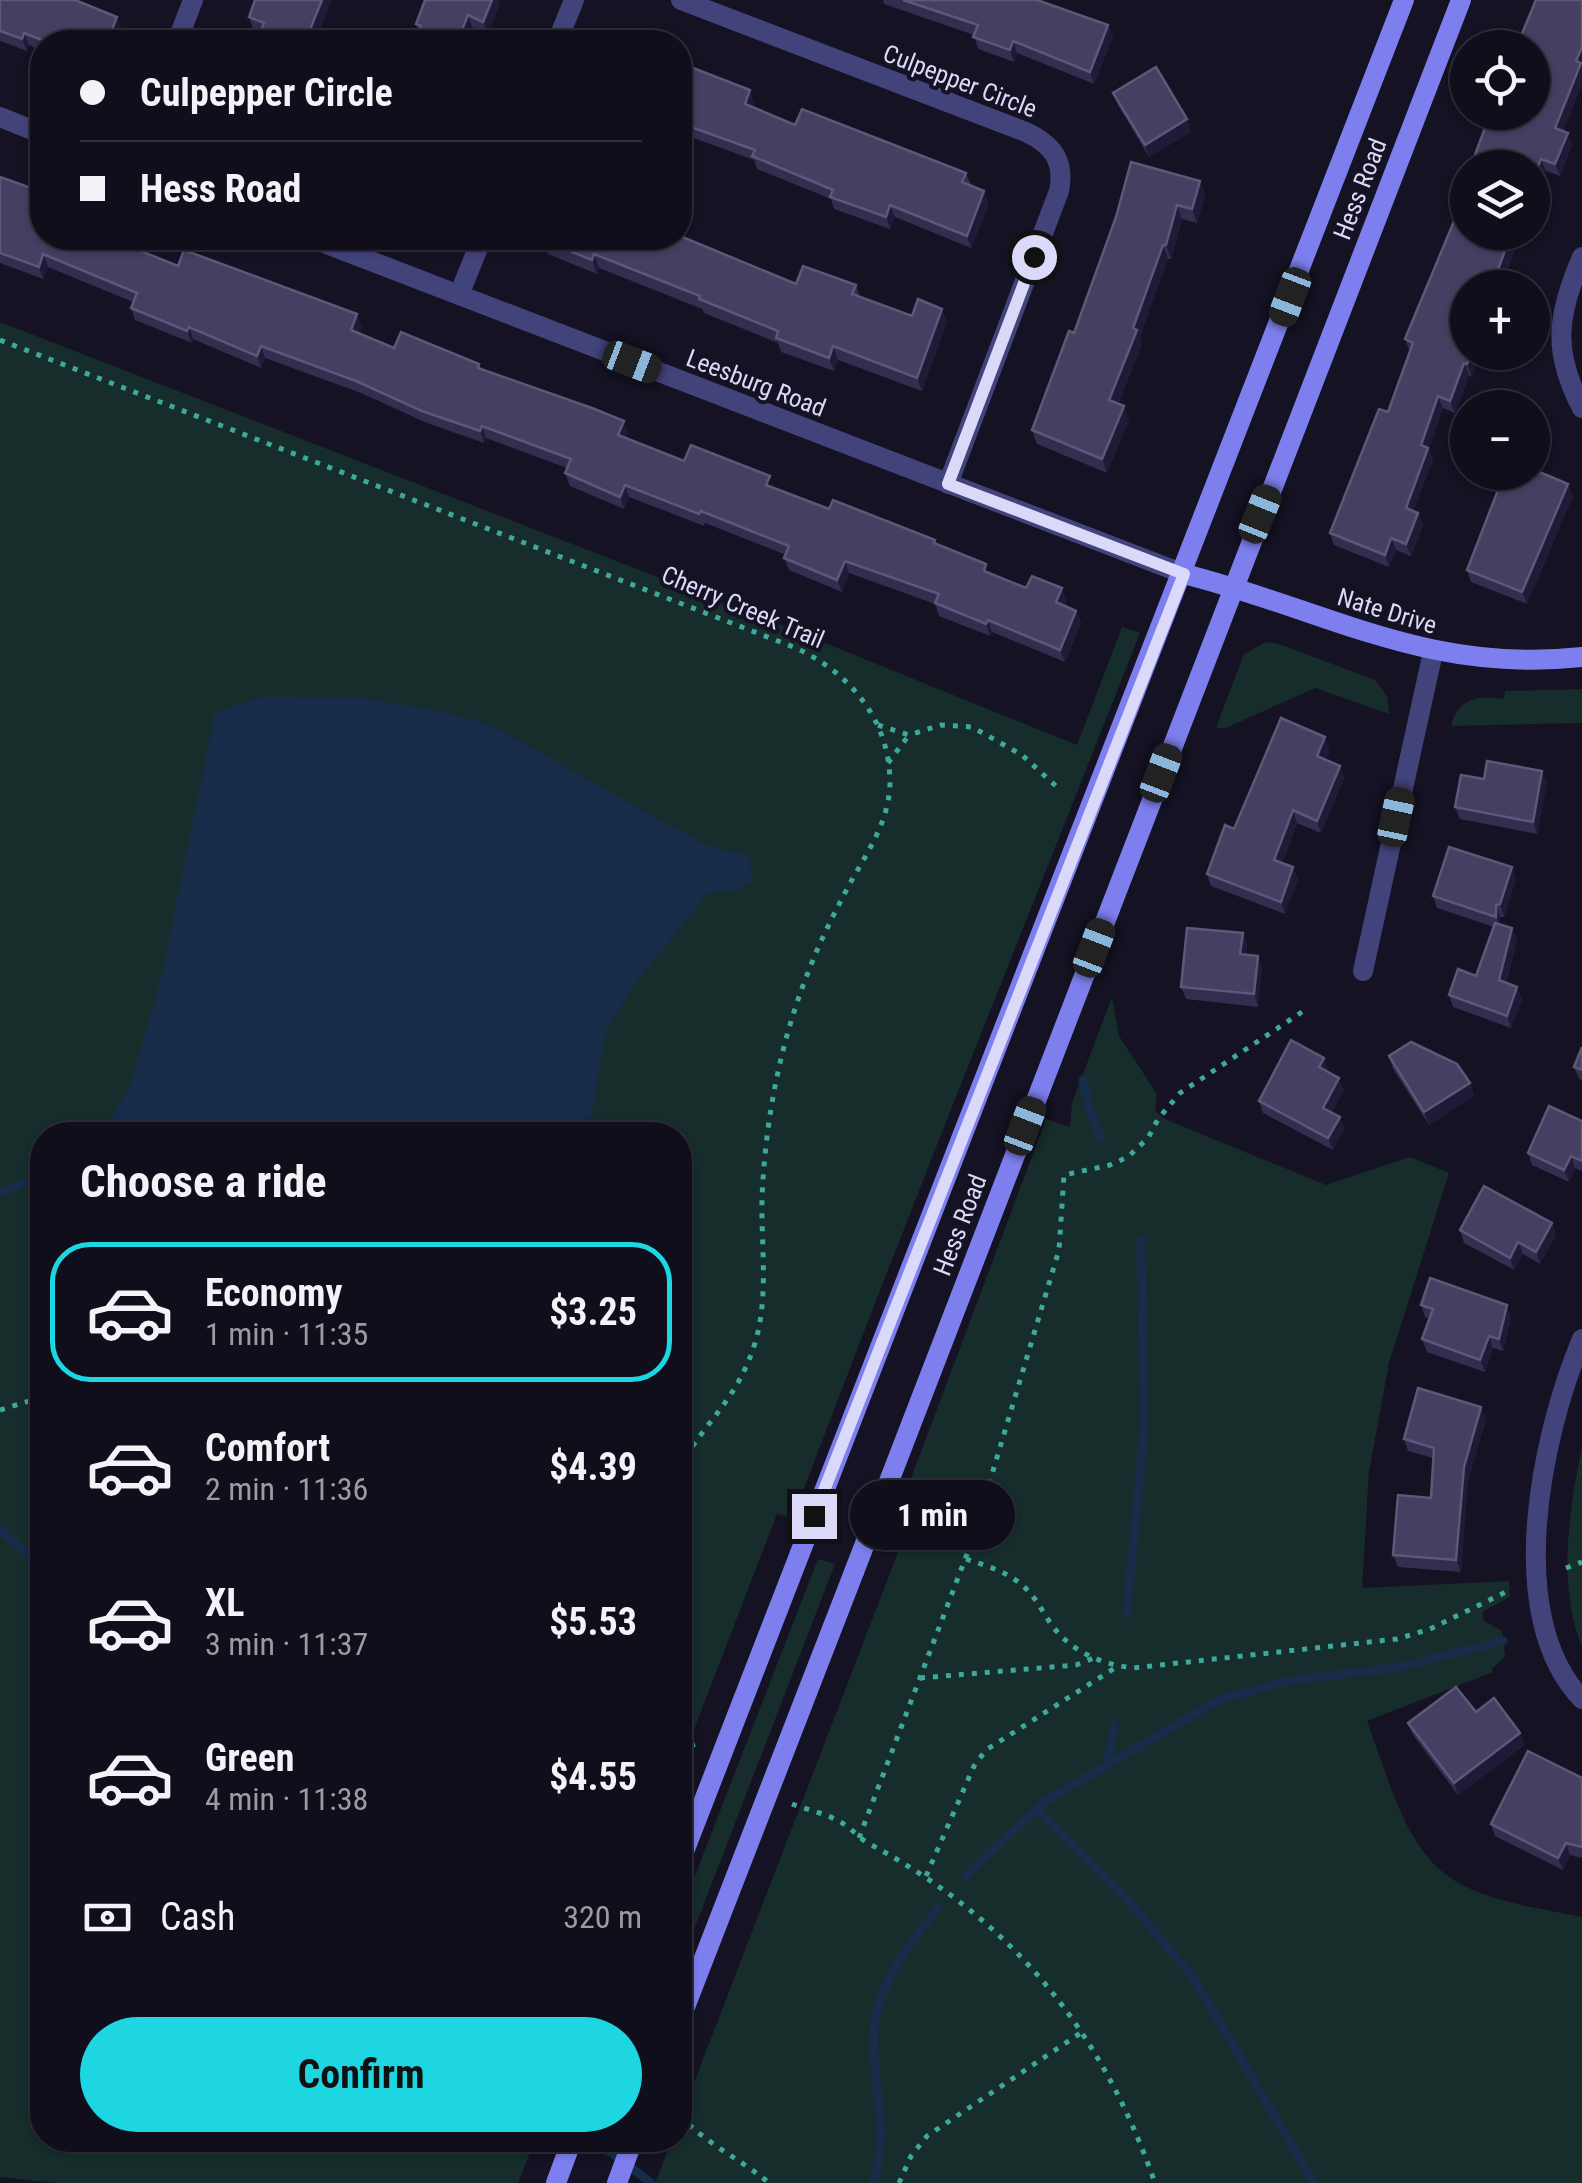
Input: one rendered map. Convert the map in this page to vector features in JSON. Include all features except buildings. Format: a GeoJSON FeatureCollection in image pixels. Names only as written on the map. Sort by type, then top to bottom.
{"type":"FeatureCollection","features":[{"type":"Feature","properties":{"kind":"main road","name":"Hess Road"},"geometry":{"type":"LineString","coordinates":[[692,1831],[1404,0]]}},
{"type":"Feature","properties":{"kind":"main road","name":"Hess Road"},"geometry":{"type":"LineString","coordinates":[[692,1989],[1461,0]]}},
{"type":"Feature","properties":{"kind":"main road","name":"Nate Drive"},"geometry":{"type":"LineString","coordinates":[[1184,574],[1433,652],[1509,661],[1582,657]]}},
{"type":"Feature","properties":{"kind":"main road"},"geometry":{"type":"LineString","coordinates":[[556,2183],[568,2152]]}},
{"type":"Feature","properties":{"kind":"main road"},"geometry":{"type":"LineString","coordinates":[[617,2183],[629,2152]]}},
{"type":"Feature","properties":{"kind":"street"},"geometry":{"type":"LineString","coordinates":[[182,30],[193,0]]}},
{"type":"Feature","properties":{"kind":"street"},"geometry":{"type":"LineString","coordinates":[[562,30],[574,0]]}},
{"type":"Feature","properties":{"kind":"street","name":"Culpepper Circle"},"geometry":{"type":"LineString","coordinates":[[681,0],[1026,132],[1046,142],[1054,152],[1062,175],[1059,191],[948,484]]}},
{"type":"Feature","properties":{"kind":"street"},"geometry":{"type":"LineString","coordinates":[[0,118],[30,129]]}},
{"type":"Feature","properties":{"kind":"street","name":"Leesburg Road"},"geometry":{"type":"LineString","coordinates":[[342,250],[1184,574]]}},
{"type":"Feature","properties":{"kind":"street"},"geometry":{"type":"LineString","coordinates":[[459,295],[477,250]]}},
{"type":"Feature","properties":{"kind":"street"},"geometry":{"type":"LineString","coordinates":[[1582,257],[1565,310],[1560,351],[1582,408]]}},
{"type":"Feature","properties":{"kind":"street"},"geometry":{"type":"LineString","coordinates":[[1363,971],[1433,652]]}},
{"type":"Feature","properties":{"kind":"street"},"geometry":{"type":"LineString","coordinates":[[1582,1339],[1548,1450],[1538,1560],[1541,1616],[1547,1642],[1560,1672],[1582,1699]]}},
{"type":"Feature","properties":{"kind":"path","name":"Cherry Creek Trail"},"geometry":{"type":"LineString","coordinates":[[0,340],[796,648],[846,678],[878,726],[890,780],[885,815],[822,940],[785,1043],[767,1141],[762,1216],[763,1294],[756,1341],[730,1400],[692,1449]]}},
{"type":"Feature","properties":{"kind":"path"},"geometry":{"type":"LineString","coordinates":[[878,726],[910,735],[941,725],[972,728],[1022,755],[1058,787]]}},
{"type":"Feature","properties":{"kind":"path"},"geometry":{"type":"LineString","coordinates":[[888,763],[910,735]]}},
{"type":"Feature","properties":{"kind":"path"},"geometry":{"type":"LineString","coordinates":[[1154,2183],[1124,2106],[1083,2032],[1040,1979],[955,1896],[859,1838],[966,1559],[1060,1250],[1064,1174],[1110,1165],[1128,1157],[1148,1138],[1180,1093],[1308,1008]]}},
{"type":"Feature","properties":{"kind":"path"},"geometry":{"type":"LineString","coordinates":[[0,1410],[30,1401]]}},
{"type":"Feature","properties":{"kind":"path"},"geometry":{"type":"LineString","coordinates":[[966,1559],[1012,1576],[1032,1594],[1057,1632],[1078,1650],[1119,1666],[1162,1667],[1397,1640],[1430,1629],[1512,1588]]}},
{"type":"Feature","properties":{"kind":"path"},"geometry":{"type":"LineString","coordinates":[[1566,1568],[1582,1562]]}},
{"type":"Feature","properties":{"kind":"path"},"geometry":{"type":"LineString","coordinates":[[920,1678],[1076,1664],[1094,1658]]}},
{"type":"Feature","properties":{"kind":"path"},"geometry":{"type":"LineString","coordinates":[[926,1876],[974,1766],[986,1750],[1119,1666]]}},
{"type":"Feature","properties":{"kind":"path"},"geometry":{"type":"LineString","coordinates":[[899,2183],[911,2156],[926,2136],[1083,2032]]}},
{"type":"Feature","properties":{"kind":"path"},"geometry":{"type":"LineString","coordinates":[[692,2127],[748,2164],[769,2183]]}},
{"type":"Feature","properties":{"kind":"green space"},"geometry":{"type":"Polygon","coordinates":[[[0,322],[758,616],[1077,745],[1122,627],[1140,633],[793,1518],[777,1514],[692,1735],[692,1122],[30,1122],[30,2152],[530,2152],[518,2183],[56,2183],[0,2177],[0,322]]]}},
{"type":"Feature","properties":{"kind":"green space"},"geometry":{"type":"Polygon","coordinates":[[[1266,642],[1375,680],[1387,696],[1389,714],[1315,688],[1224,729],[1216,727],[1244,654],[1266,642]]]}},
{"type":"Feature","properties":{"kind":"green space"},"geometry":{"type":"Polygon","coordinates":[[[1582,689],[1582,723],[1451,726],[1459,709],[1470,700],[1504,699],[1505,691],[1582,689]]]}},
{"type":"Feature","properties":{"kind":"green space"},"geometry":{"type":"Polygon","coordinates":[[[1112,997],[1119,1036],[1157,1094],[1155,1111],[1167,1120],[1326,1185],[1410,1157],[1449,1173],[1389,1363],[1369,1472],[1362,1588],[1509,1581],[1510,1597],[1482,1612],[1484,1621],[1502,1631],[1505,1656],[1493,1672],[1367,1721],[1403,1817],[1437,1867],[1486,1895],[1582,1917],[1582,2183],[655,2183],[667,2152],[692,2152],[692,2088],[905,1534],[892,1529],[1046,1119],[1070,1127],[1072,1103],[1112,997]]]}},
{"type":"Feature","properties":{"kind":"green space"},"geometry":{"type":"Polygon","coordinates":[[[1582,1447],[1582,1647],[1570,1599],[1568,1547],[1582,1447]]]}},
{"type":"Feature","properties":{"kind":"green space"},"geometry":{"type":"Polygon","coordinates":[[[818,1559],[835,1564],[692,1935],[692,1883],[818,1559]]]}},
{"type":"Feature","properties":{"kind":"water"},"geometry":{"type":"Polygon","coordinates":[[[262,697],[361,698],[442,711],[493,726],[705,845],[749,856],[752,882],[732,891],[708,893],[636,982],[606,1031],[590,1122],[110,1122],[129,1088],[162,974],[215,712],[262,697]]]}},
{"type":"Feature","properties":{"kind":"waterway"},"geometry":{"type":"LineString","coordinates":[[1083,1080],[1101,1138]]}},
{"type":"Feature","properties":{"kind":"waterway"},"geometry":{"type":"LineString","coordinates":[[0,1193],[30,1181]]}},
{"type":"Feature","properties":{"kind":"waterway"},"geometry":{"type":"LineString","coordinates":[[1127,1613],[1144,1428],[1141,1240]]}},
{"type":"Feature","properties":{"kind":"waterway"},"geometry":{"type":"LineString","coordinates":[[0,1529],[30,1557]]}},
{"type":"Feature","properties":{"kind":"waterway"},"geometry":{"type":"LineString","coordinates":[[966,1876],[1044,1802],[1220,1699],[1293,1680],[1395,1668],[1503,1641]]}},
{"type":"Feature","properties":{"kind":"waterway"},"geometry":{"type":"LineString","coordinates":[[1108,1762],[1114,1726]]}},
{"type":"Feature","properties":{"kind":"waterway"},"geometry":{"type":"LineString","coordinates":[[1037,1809],[1130,1902],[1194,1979],[1314,2183]]}},
{"type":"Feature","properties":{"kind":"waterway"},"geometry":{"type":"LineString","coordinates":[[873,2183],[881,2142],[874,2050],[877,2013],[897,1965],[938,1908]]}},
{"type":"Feature","properties":{"kind":"waterway"},"geometry":{"type":"LineString","coordinates":[[610,2152],[651,2183]]}},
{"type":"Feature","properties":{"kind":"route"},"geometry":{"type":"LineString","coordinates":[[814,1516],[1184,574],[948,484],[1034,257]]}}]}
